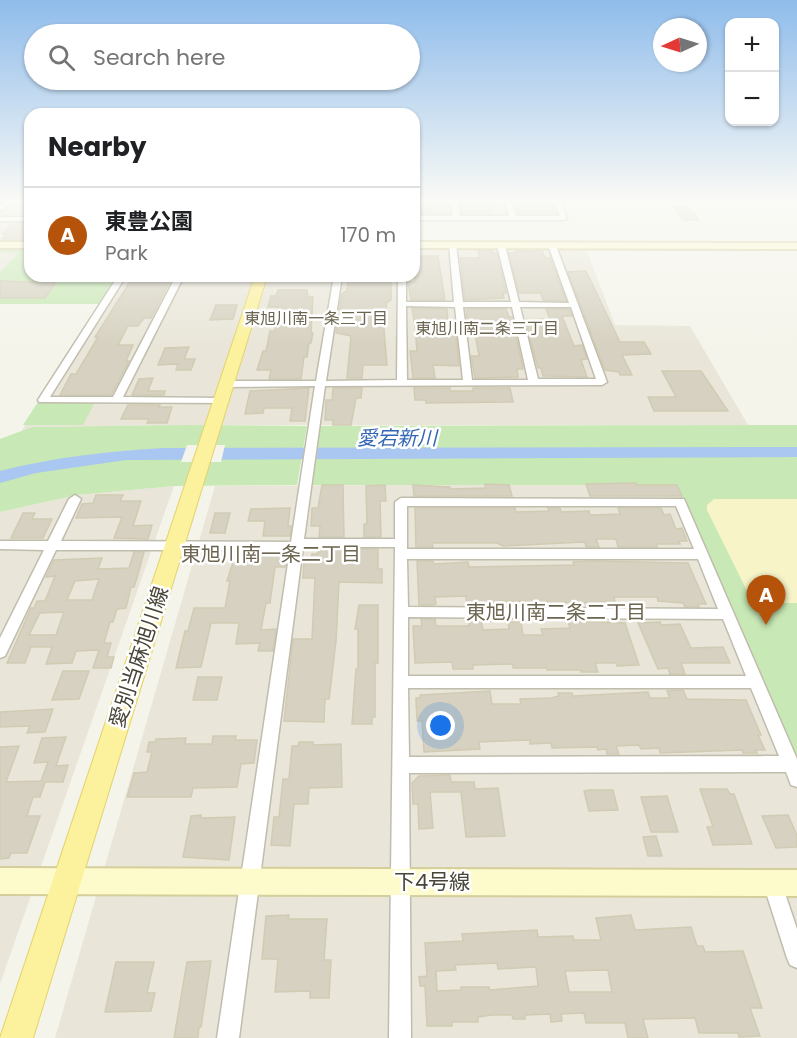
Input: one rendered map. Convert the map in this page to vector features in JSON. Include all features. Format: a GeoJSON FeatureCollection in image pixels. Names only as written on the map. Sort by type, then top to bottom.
{"type":"FeatureCollection","features":[{"type":"Feature","properties":{"kind":"main road","name":"愛別当麻旭川線"},"geometry":{"type":"LineString","coordinates":[[16,1038],[259,282]]}},
{"type":"Feature","properties":{"kind":"street"},"geometry":{"type":"LineString","coordinates":[[452,248],[468,383]]}},
{"type":"Feature","properties":{"kind":"street"},"geometry":{"type":"LineString","coordinates":[[502,248],[534,383]]}},
{"type":"Feature","properties":{"kind":"street"},"geometry":{"type":"LineString","coordinates":[[226,384],[602,382],[553,248]]}},
{"type":"Feature","properties":{"kind":"street"},"geometry":{"type":"LineString","coordinates":[[118,282],[43,400],[221,401]]}},
{"type":"Feature","properties":{"kind":"street"},"geometry":{"type":"LineString","coordinates":[[116,401],[177,282]]}},
{"type":"Feature","properties":{"kind":"street"},"geometry":{"type":"LineString","coordinates":[[228,1038],[307,477],[337,282]]}},
{"type":"Feature","properties":{"kind":"street"},"geometry":{"type":"LineString","coordinates":[[402,282],[402,383]]}},
{"type":"Feature","properties":{"kind":"street"},"geometry":{"type":"LineString","coordinates":[[402,304],[573,304]]}},
{"type":"Feature","properties":{"kind":"street"},"geometry":{"type":"LineString","coordinates":[[0,652],[75,499]]}},
{"type":"Feature","properties":{"kind":"street"},"geometry":{"type":"LineString","coordinates":[[400,765],[794,771],[680,502],[401,502],[400,765],[401,882],[400,1038]]}},
{"type":"Feature","properties":{"kind":"street"},"geometry":{"type":"LineString","coordinates":[[0,545],[298,544],[702,554]]}},
{"type":"Feature","properties":{"kind":"street"},"geometry":{"type":"LineString","coordinates":[[401,612],[727,614]]}},
{"type":"Feature","properties":{"kind":"street"},"geometry":{"type":"LineString","coordinates":[[401,682],[756,682]]}},
{"type":"Feature","properties":{"kind":"street","name":"下4号線"},"geometry":{"type":"LineString","coordinates":[[0,881],[797,883]]}},
{"type":"Feature","properties":{"kind":"street"},"geometry":{"type":"LineString","coordinates":[[772,883],[797,958]]}},
{"type":"Feature","properties":{"kind":"shaded area"},"geometry":{"type":"Polygon","coordinates":[[[0,248],[24,248],[24,282],[420,282],[420,248],[586,248],[615,325],[690,326],[748,425],[185,425],[32,427],[21,432],[101,304],[0,304],[0,248]]]}},
{"type":"Feature","properties":{"kind":"shaded area"},"geometry":{"type":"Polygon","coordinates":[[[797,483],[797,1038],[55,1038],[215,486],[797,483]]]}},
{"type":"Feature","properties":{"kind":"shaded area"},"geometry":{"type":"Polygon","coordinates":[[[174,486],[0,984],[0,512],[77,495],[174,486]]]}},
{"type":"Feature","properties":{"kind":"green space"},"geometry":{"type":"Polygon","coordinates":[[[0,248],[24,248],[24,282],[0,282],[0,272],[18,253],[0,252],[0,248]]]}},
{"type":"Feature","properties":{"kind":"green space"},"geometry":{"type":"Polygon","coordinates":[[[57,282],[115,282],[101,304],[0,304],[0,298],[14,298],[54,287],[57,282]]]}},
{"type":"Feature","properties":{"kind":"green space"},"geometry":{"type":"Polygon","coordinates":[[[38,402],[95,402],[83,425],[23,425],[38,402]]]}},
{"type":"Feature","properties":{"kind":"green space"},"geometry":{"type":"Polygon","coordinates":[[[797,425],[797,765],[675,485],[310,485],[316,426],[797,425]]]}},
{"type":"Feature","properties":{"kind":"green space"},"geometry":{"type":"Polygon","coordinates":[[[307,426],[297,485],[174,486],[77,495],[0,512],[0,439],[32,427],[307,426]]]}},
{"type":"Feature","properties":{"kind":"sand"},"geometry":{"type":"Polygon","coordinates":[[[714,499],[797,499],[797,603],[753,603],[707,510],[707,505],[714,499]]]}},
{"type":"Feature","properties":{"kind":"water"},"geometry":{"type":"Polygon","coordinates":[[[797,447],[797,457],[126,460],[36,473],[0,483],[0,471],[21,466],[82,455],[165,448],[797,447]]]}},
{"type":"Feature","properties":{"kind":"pier"},"geometry":{"type":"Polygon","coordinates":[[[187,445],[225,445],[221,462],[181,462],[187,445]]]}},
{"type":"Feature","properties":{"kind":"building"},"geometry":{"type":"Polygon","coordinates":[[[492,250],[493,253],[497,253],[506,293],[503,293],[504,298],[465,300],[460,258],[480,258],[478,251],[492,250]]]}},
{"type":"Feature","properties":{"kind":"building"},"geometry":{"type":"Polygon","coordinates":[[[542,251],[545,258],[550,258],[566,301],[543,300],[541,293],[519,293],[509,253],[542,251]]]}},
{"type":"Feature","properties":{"kind":"building"},"geometry":{"type":"Polygon","coordinates":[[[420,256],[438,256],[445,300],[411,300],[408,282],[420,282],[420,256]]]}},
{"type":"Feature","properties":{"kind":"building"},"geometry":{"type":"Polygon","coordinates":[[[586,271],[620,342],[644,342],[651,354],[622,355],[632,375],[620,375],[619,372],[605,370],[568,272],[586,271]]]}},
{"type":"Feature","properties":{"kind":"building"},"geometry":{"type":"Polygon","coordinates":[[[0,281],[56,282],[45,298],[0,298],[0,281]]]}},
{"type":"Feature","properties":{"kind":"building"},"geometry":{"type":"Polygon","coordinates":[[[130,282],[169,282],[151,318],[144,318],[138,326],[128,326],[118,345],[133,345],[126,361],[129,361],[111,395],[60,395],[71,374],[76,374],[98,337],[95,337],[130,282]]]}},
{"type":"Feature","properties":{"kind":"building"},"geometry":{"type":"Polygon","coordinates":[[[348,282],[391,282],[391,300],[386,303],[387,311],[383,318],[387,365],[363,365],[362,378],[347,378],[351,336],[336,333],[342,294],[347,291],[348,282]]]}},
{"type":"Feature","properties":{"kind":"building"},"geometry":{"type":"Polygon","coordinates":[[[278,290],[307,290],[308,297],[313,297],[311,333],[313,333],[307,357],[304,357],[301,379],[269,379],[271,370],[257,370],[263,351],[266,351],[270,331],[275,331],[278,307],[268,307],[271,296],[276,296],[278,290]]]}},
{"type":"Feature","properties":{"kind":"building"},"geometry":{"type":"Polygon","coordinates":[[[216,305],[237,305],[233,319],[210,320],[216,305]]]}},
{"type":"Feature","properties":{"kind":"building"},"geometry":{"type":"Polygon","coordinates":[[[412,308],[447,309],[449,336],[456,336],[459,366],[433,365],[435,378],[413,378],[410,351],[417,351],[417,338],[412,308]]]}},
{"type":"Feature","properties":{"kind":"building"},"geometry":{"type":"Polygon","coordinates":[[[466,309],[506,309],[509,317],[512,317],[523,369],[517,369],[518,377],[475,378],[471,356],[479,356],[474,328],[468,328],[466,309]]]}},
{"type":"Feature","properties":{"kind":"building"},"geometry":{"type":"Polygon","coordinates":[[[546,309],[569,309],[572,316],[562,316],[574,346],[582,345],[587,359],[581,360],[587,377],[543,376],[541,368],[538,368],[525,320],[550,319],[546,309]]]}},
{"type":"Feature","properties":{"kind":"building"},"geometry":{"type":"Polygon","coordinates":[[[189,347],[184,359],[195,359],[191,370],[176,370],[178,364],[158,365],[165,348],[189,347]]]}},
{"type":"Feature","properties":{"kind":"building"},"geometry":{"type":"Polygon","coordinates":[[[662,371],[701,371],[728,411],[654,411],[648,397],[676,397],[662,371]]]}},
{"type":"Feature","properties":{"kind":"building"},"geometry":{"type":"Polygon","coordinates":[[[153,378],[148,391],[165,391],[164,395],[132,395],[139,379],[153,378]]]}},
{"type":"Feature","properties":{"kind":"building"},"geometry":{"type":"Polygon","coordinates":[[[309,388],[305,421],[290,421],[292,408],[264,408],[263,413],[245,414],[250,391],[309,388]]]}},
{"type":"Feature","properties":{"kind":"building"},"geometry":{"type":"Polygon","coordinates":[[[333,388],[362,388],[361,398],[356,398],[351,425],[333,425],[333,420],[325,420],[326,400],[332,400],[333,388]]]}},
{"type":"Feature","properties":{"kind":"building"},"geometry":{"type":"Polygon","coordinates":[[[414,388],[450,388],[450,391],[473,391],[473,388],[510,388],[513,402],[426,403],[426,400],[415,400],[414,388]]]}},
{"type":"Feature","properties":{"kind":"building"},"geometry":{"type":"Polygon","coordinates":[[[128,405],[172,407],[167,423],[147,423],[149,419],[121,419],[128,405]]]}},
{"type":"Feature","properties":{"kind":"building"},"geometry":{"type":"Polygon","coordinates":[[[636,483],[637,485],[677,485],[682,496],[590,496],[586,484],[636,483]]]}},
{"type":"Feature","properties":{"kind":"building"},"geometry":{"type":"Polygon","coordinates":[[[485,484],[509,485],[512,496],[414,496],[413,485],[450,487],[450,489],[485,488],[485,484]]]}},
{"type":"Feature","properties":{"kind":"building"},"geometry":{"type":"Polygon","coordinates":[[[322,485],[343,485],[344,537],[319,537],[320,526],[311,526],[312,508],[318,508],[322,485]]]}},
{"type":"Feature","properties":{"kind":"building"},"geometry":{"type":"Polygon","coordinates":[[[385,485],[386,501],[380,501],[381,537],[364,537],[364,524],[367,524],[366,486],[385,485]]]}},
{"type":"Feature","properties":{"kind":"building"},"geometry":{"type":"Polygon","coordinates":[[[96,495],[123,495],[120,501],[141,501],[133,526],[152,525],[148,539],[114,538],[122,517],[76,518],[82,504],[93,503],[96,495]]]}},
{"type":"Feature","properties":{"kind":"building"},"geometry":{"type":"Polygon","coordinates":[[[290,508],[288,526],[291,526],[290,536],[263,536],[265,521],[248,521],[251,509],[290,508]]]}},
{"type":"Feature","properties":{"kind":"building"},"geometry":{"type":"Polygon","coordinates":[[[415,508],[515,508],[516,512],[549,511],[548,508],[560,508],[561,512],[589,511],[590,515],[620,514],[618,508],[661,508],[664,515],[670,514],[676,529],[682,528],[687,541],[679,541],[680,544],[656,544],[657,547],[618,547],[616,539],[596,539],[599,547],[586,547],[585,542],[503,546],[497,543],[432,543],[433,547],[416,547],[415,508]]]}},
{"type":"Feature","properties":{"kind":"building"},"geometry":{"type":"Polygon","coordinates":[[[23,513],[35,513],[32,519],[52,519],[43,538],[11,538],[23,513]]]}},
{"type":"Feature","properties":{"kind":"building"},"geometry":{"type":"Polygon","coordinates":[[[215,513],[230,513],[225,533],[210,533],[215,513]]]}},
{"type":"Feature","properties":{"kind":"building"},"geometry":{"type":"Polygon","coordinates":[[[319,549],[378,549],[378,569],[382,569],[382,583],[339,582],[336,641],[329,699],[325,699],[324,722],[284,721],[293,639],[312,639],[315,578],[303,578],[304,563],[311,563],[312,554],[317,554],[319,549]]]}},
{"type":"Feature","properties":{"kind":"building"},"geometry":{"type":"Polygon","coordinates":[[[134,552],[144,552],[126,608],[117,609],[113,622],[110,622],[104,643],[111,643],[107,657],[114,657],[111,668],[93,668],[99,650],[76,651],[72,663],[46,664],[52,647],[31,647],[25,663],[7,663],[31,608],[34,608],[37,601],[45,601],[55,576],[46,577],[54,560],[102,558],[98,569],[129,568],[134,552]],[[99,579],[75,581],[67,600],[92,600],[99,579]],[[64,612],[40,613],[29,635],[56,635],[64,612]]]}},
{"type":"Feature","properties":{"kind":"building"},"geometry":{"type":"Polygon","coordinates":[[[287,555],[285,567],[275,567],[270,603],[266,603],[261,630],[276,629],[273,651],[258,651],[260,643],[236,644],[239,623],[211,623],[201,667],[176,668],[185,631],[188,631],[194,608],[225,608],[230,581],[227,581],[235,556],[287,555]]]}},
{"type":"Feature","properties":{"kind":"building"},"geometry":{"type":"Polygon","coordinates":[[[417,561],[433,561],[434,564],[468,562],[469,567],[574,565],[573,562],[591,561],[688,563],[706,604],[698,604],[699,607],[685,607],[683,603],[658,601],[657,597],[614,597],[615,601],[585,603],[502,601],[503,605],[467,605],[466,596],[435,597],[436,604],[419,605],[417,561]]]}},
{"type":"Feature","properties":{"kind":"building"},"geometry":{"type":"Polygon","coordinates":[[[359,605],[378,605],[378,663],[375,663],[375,717],[372,717],[372,724],[352,724],[356,669],[358,669],[358,629],[355,629],[359,605]]]}},
{"type":"Feature","properties":{"kind":"building"},"geometry":{"type":"Polygon","coordinates":[[[421,619],[435,619],[436,626],[469,626],[468,620],[481,620],[483,630],[509,629],[508,622],[521,622],[523,635],[543,635],[541,629],[570,628],[568,621],[625,623],[639,665],[617,666],[616,663],[595,663],[598,672],[581,672],[581,670],[547,670],[547,668],[513,668],[513,664],[473,665],[473,669],[453,669],[452,662],[415,663],[413,626],[422,626],[421,619]]]}},
{"type":"Feature","properties":{"kind":"building"},"geometry":{"type":"Polygon","coordinates":[[[660,622],[661,625],[680,624],[691,648],[723,647],[730,663],[681,663],[685,674],[670,674],[668,668],[658,669],[638,623],[660,622]]]}},
{"type":"Feature","properties":{"kind":"building"},"geometry":{"type":"Polygon","coordinates":[[[63,671],[89,671],[79,699],[52,700],[63,671]]]}},
{"type":"Feature","properties":{"kind":"building"},"geometry":{"type":"Polygon","coordinates":[[[198,677],[222,677],[217,700],[193,700],[198,677]]]}},
{"type":"Feature","properties":{"kind":"building"},"geometry":{"type":"Polygon","coordinates":[[[683,690],[687,699],[746,700],[765,750],[755,750],[757,753],[743,753],[742,750],[660,753],[659,748],[641,749],[639,745],[616,746],[619,754],[607,754],[606,749],[598,750],[597,747],[552,748],[551,743],[530,744],[530,740],[479,742],[480,749],[424,752],[422,721],[417,721],[416,698],[420,698],[420,695],[490,691],[492,704],[521,704],[520,699],[551,698],[559,696],[558,693],[572,693],[573,696],[648,692],[650,698],[670,698],[667,691],[683,690]]]}},
{"type":"Feature","properties":{"kind":"building"},"geometry":{"type":"Polygon","coordinates":[[[53,709],[45,732],[27,733],[30,726],[0,727],[0,712],[53,709]]]}},
{"type":"Feature","properties":{"kind":"building"},"geometry":{"type":"Polygon","coordinates":[[[213,736],[236,736],[235,740],[257,740],[254,763],[241,764],[237,787],[193,788],[191,797],[127,797],[134,773],[147,772],[152,752],[147,752],[149,742],[155,742],[156,739],[186,738],[185,744],[212,744],[213,736]]]}},
{"type":"Feature","properties":{"kind":"building"},"geometry":{"type":"Polygon","coordinates":[[[66,737],[56,766],[68,765],[63,782],[45,782],[40,797],[33,797],[27,816],[40,816],[27,853],[11,853],[9,858],[0,859],[0,747],[19,746],[6,782],[41,781],[48,762],[34,763],[42,738],[66,737]]]}},
{"type":"Feature","properties":{"kind":"building"},"geometry":{"type":"Polygon","coordinates":[[[299,742],[313,742],[313,745],[341,744],[342,787],[309,788],[308,804],[294,804],[290,846],[271,845],[274,817],[279,817],[283,779],[289,779],[292,746],[298,746],[299,742]]]}},
{"type":"Feature","properties":{"kind":"building"},"geometry":{"type":"Polygon","coordinates":[[[450,775],[451,782],[474,782],[475,789],[498,788],[505,836],[466,837],[461,792],[430,792],[433,828],[419,829],[418,804],[413,804],[412,783],[419,776],[450,775]]]}},
{"type":"Feature","properties":{"kind":"building"},"geometry":{"type":"Polygon","coordinates":[[[700,789],[727,789],[730,794],[734,794],[752,844],[713,845],[707,827],[713,827],[700,789]]]}},
{"type":"Feature","properties":{"kind":"building"},"geometry":{"type":"Polygon","coordinates":[[[613,790],[618,810],[589,811],[584,791],[613,790]]]}},
{"type":"Feature","properties":{"kind":"building"},"geometry":{"type":"Polygon","coordinates":[[[667,796],[678,832],[651,832],[641,797],[667,796]]]}},
{"type":"Feature","properties":{"kind":"building"},"geometry":{"type":"Polygon","coordinates":[[[201,815],[201,818],[235,817],[229,860],[183,857],[191,816],[201,815]]]}},
{"type":"Feature","properties":{"kind":"building"},"geometry":{"type":"Polygon","coordinates":[[[788,815],[797,835],[797,847],[776,848],[762,816],[788,815]]]}},
{"type":"Feature","properties":{"kind":"building"},"geometry":{"type":"Polygon","coordinates":[[[656,836],[662,856],[648,856],[643,837],[656,836]]]}},
{"type":"Feature","properties":{"kind":"building"},"geometry":{"type":"Polygon","coordinates":[[[289,915],[288,919],[327,919],[324,960],[331,960],[329,998],[310,998],[310,991],[275,992],[278,959],[262,959],[266,916],[289,915]]]}},
{"type":"Feature","properties":{"kind":"building"},"geometry":{"type":"Polygon","coordinates":[[[631,915],[635,930],[691,927],[697,946],[703,946],[705,952],[743,951],[762,1008],[750,1008],[760,1036],[739,1037],[738,1033],[699,1033],[695,1018],[643,1019],[648,1038],[628,1038],[625,1023],[586,1023],[584,1013],[561,1014],[562,1021],[551,1022],[550,1014],[525,1015],[525,1019],[513,1019],[512,1015],[492,1015],[478,1017],[478,1022],[452,1022],[452,1026],[427,1026],[425,986],[420,986],[419,977],[427,976],[425,943],[463,941],[462,934],[537,930],[538,937],[573,936],[574,940],[601,940],[596,918],[631,915]],[[497,963],[455,965],[456,970],[436,971],[437,991],[461,990],[461,987],[489,987],[490,990],[538,986],[536,967],[498,969],[497,963]],[[608,970],[565,971],[569,992],[612,992],[608,970]]]}},
{"type":"Feature","properties":{"kind":"building"},"geometry":{"type":"Polygon","coordinates":[[[211,961],[198,1038],[174,1038],[187,962],[211,961]]]}},
{"type":"Feature","properties":{"kind":"building"},"geometry":{"type":"Polygon","coordinates":[[[116,962],[154,962],[147,993],[155,993],[151,1011],[105,1012],[116,962]]]}},
{"type":"Feature","properties":{"kind":"place","name":"東豊公園"},"geometry":{"type":"Point","coordinates":[766,625]}},
{"type":"Feature","properties":{"kind":"district","name":"東旭川南一条三丁目"},"geometry":{"type":"Point","coordinates":[316,318]}},
{"type":"Feature","properties":{"kind":"district","name":"東旭川南二条三丁目"},"geometry":{"type":"Point","coordinates":[487,328]}},
{"type":"Feature","properties":{"kind":"district","name":"東旭川南一条二丁目"},"geometry":{"type":"Point","coordinates":[271,554]}},
{"type":"Feature","properties":{"kind":"district","name":"東旭川南二条二丁目"},"geometry":{"type":"Point","coordinates":[556,612]}},
{"type":"Feature","properties":{"kind":"water label","name":"愛宕新川"},"geometry":{"type":"Point","coordinates":[397,438]}}]}
